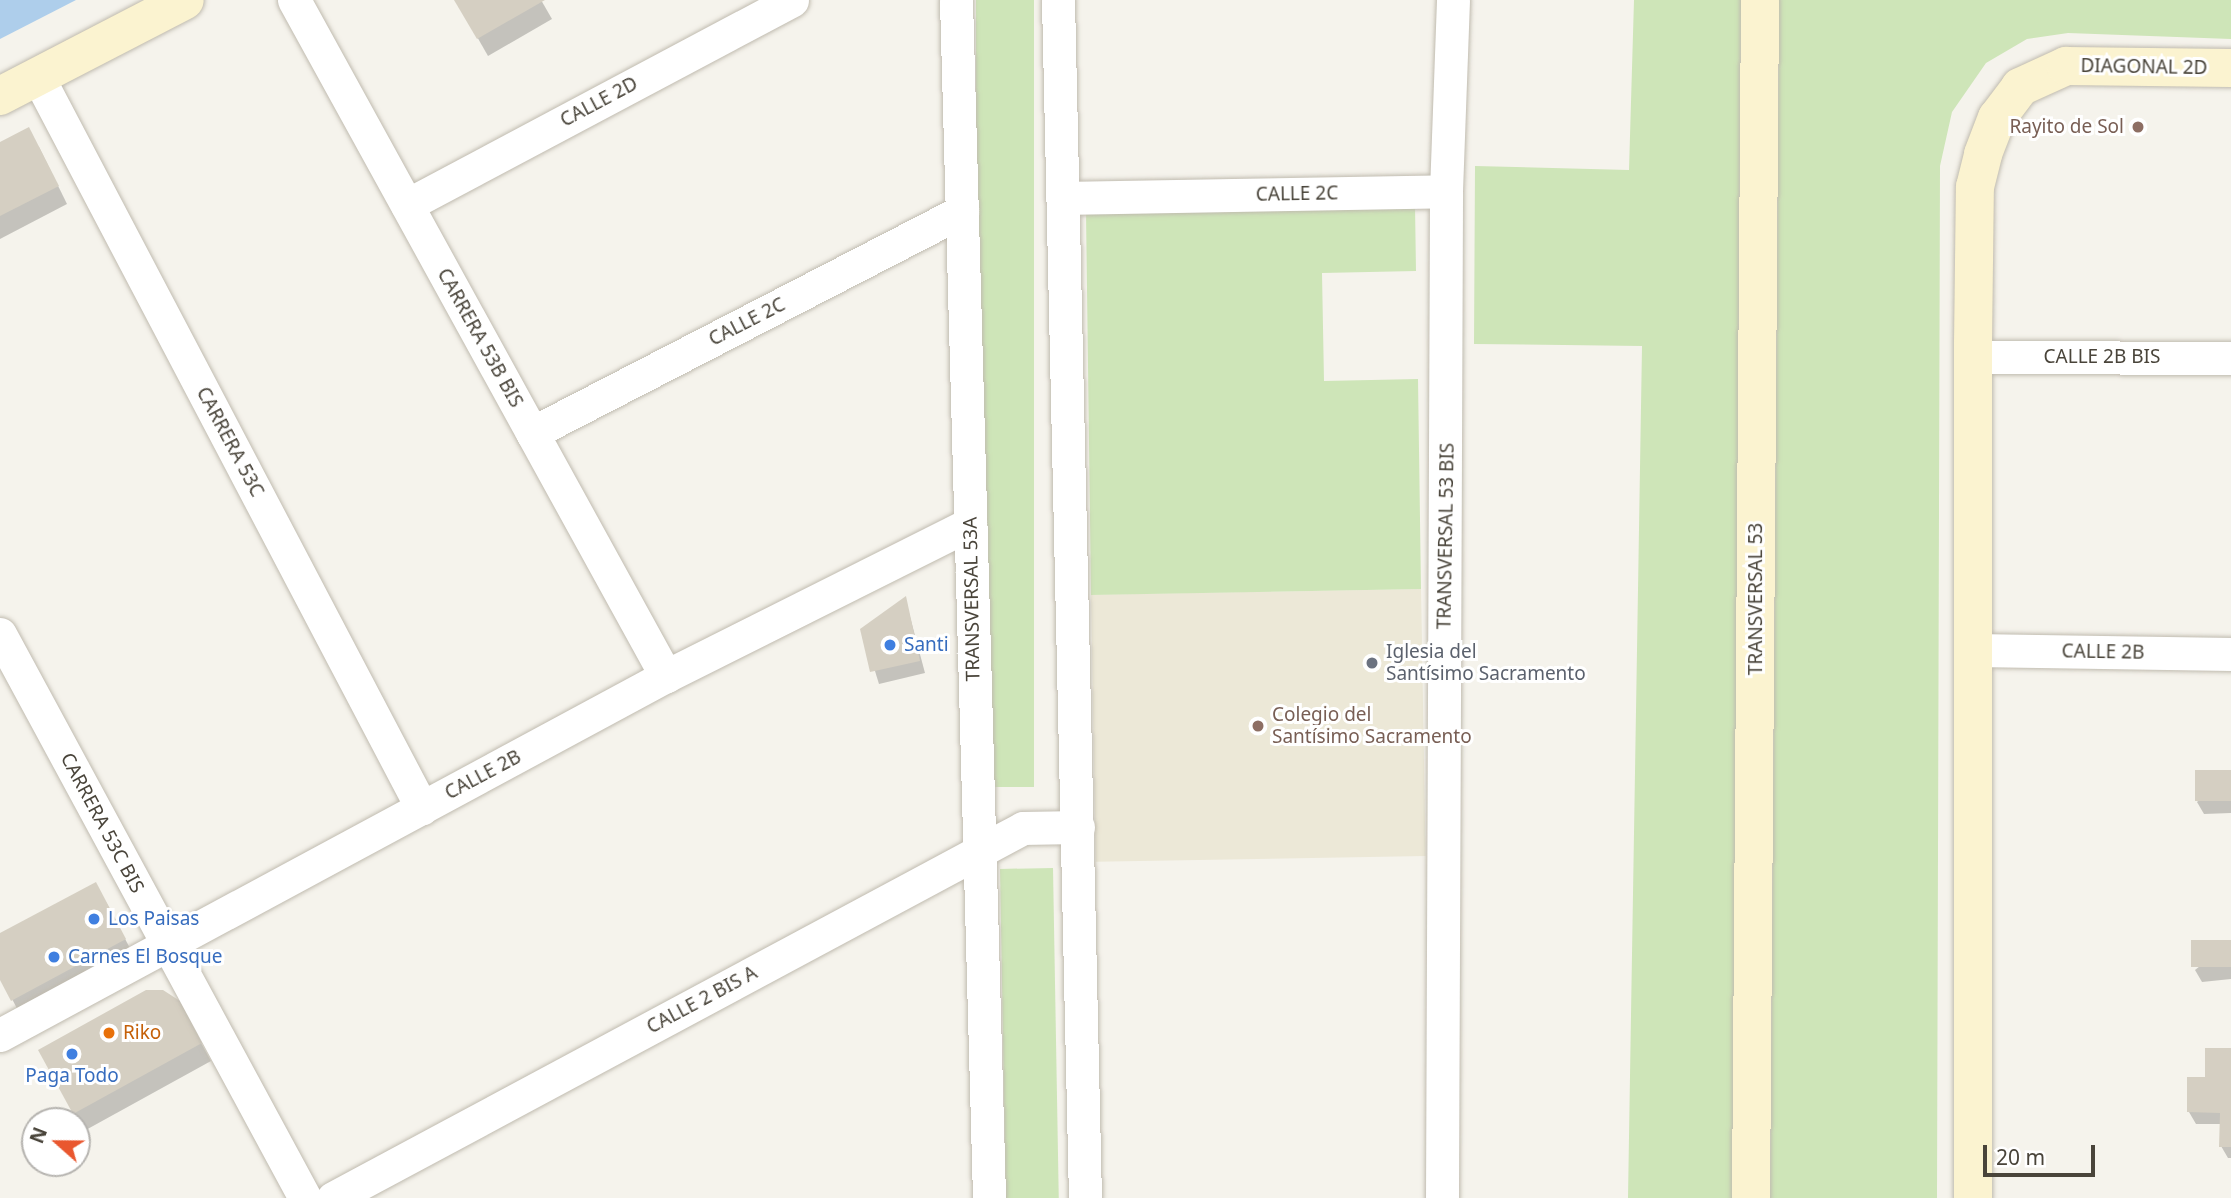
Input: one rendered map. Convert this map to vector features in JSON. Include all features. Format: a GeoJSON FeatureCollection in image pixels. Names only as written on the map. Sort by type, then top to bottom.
{"type":"FeatureCollection","features":[{"type":"Feature","properties":{"kind":"street"},"geometry":{"type":"LineString","coordinates":[[0,96],[186,0]]}},
{"type":"Feature","properties":{"kind":"street","name":"CARRERA 53B BIS"},"geometry":{"type":"LineString","coordinates":[[295,0],[666,676]]}},
{"type":"Feature","properties":{"kind":"street","name":"CALLE 2D"},"geometry":{"type":"LineString","coordinates":[[407,205],[792,0]]}},
{"type":"Feature","properties":{"kind":"street","name":"TRANSVERSAL 53A"},"geometry":{"type":"LineString","coordinates":[[956,0],[979,852],[981,1194]]}},
{"type":"Feature","properties":{"kind":"street"},"geometry":{"type":"LineString","coordinates":[[1059,0],[1085,1198]]}},
{"type":"Feature","properties":{"kind":"street","name":"TRANSVERSAL 53 BIS"},"geometry":{"type":"LineString","coordinates":[[1442,1198],[1446,191],[1453,0]]}},
{"type":"Feature","properties":{"kind":"street","name":"TRANSVERSAL 53"},"geometry":{"type":"LineString","coordinates":[[1751,1198],[1760,0]]}},
{"type":"Feature","properties":{"kind":"street","name":"DIAGONAL 2D"},"geometry":{"type":"LineString","coordinates":[[1973,357],[1975,187],[1997,118],[2020,87],[2066,66],[2231,68]]}},
{"type":"Feature","properties":{"kind":"street","name":"CARRERA 53C"},"geometry":{"type":"LineString","coordinates":[[38,76],[422,808]]}},
{"type":"Feature","properties":{"kind":"street","name":"CALLE 2C"},"geometry":{"type":"LineString","coordinates":[[1063,198],[1446,191]]}},
{"type":"Feature","properties":{"kind":"street","name":"CALLE 2C"},"geometry":{"type":"LineString","coordinates":[[532,433],[962,211]]}},
{"type":"Feature","properties":{"kind":"street"},"geometry":{"type":"LineString","coordinates":[[1973,357],[1973,1198]]}},
{"type":"Feature","properties":{"kind":"street","name":"CALLE 2B BIS"},"geometry":{"type":"LineString","coordinates":[[1973,357],[2231,358]]}},
{"type":"Feature","properties":{"kind":"street","name":"CALLE 2B"},"geometry":{"type":"LineString","coordinates":[[0,1035],[666,676],[970,524]]}},
{"type":"Feature","properties":{"kind":"street","name":"CARRERA 53C BIS"},"geometry":{"type":"LineString","coordinates":[[0,634],[304,1198]]}},
{"type":"Feature","properties":{"kind":"street","name":"CALLE 2B"},"geometry":{"type":"LineString","coordinates":[[1974,650],[2231,654]]}},
{"type":"Feature","properties":{"kind":"street","name":"CALLE 2 BIS A"},"geometry":{"type":"LineString","coordinates":[[333,1198],[1023,828],[1078,827]]}},
{"type":"Feature","properties":{"kind":"shaded area","name":"Colegio del Santísimo Sacramento"},"geometry":{"type":"Polygon","coordinates":[[[1421,589],[1426,856],[1096,862],[1091,595],[1421,589]]]}},
{"type":"Feature","properties":{"kind":"green space"},"geometry":{"type":"Polygon","coordinates":[[[976,0],[1034,0],[1034,787],[976,787],[976,0]]]}},
{"type":"Feature","properties":{"kind":"green space"},"geometry":{"type":"Polygon","coordinates":[[[1634,0],[1741,0],[1733,1198],[1628,1198],[1642,346],[1474,344],[1475,166],[1629,170],[1634,0]]]}},
{"type":"Feature","properties":{"kind":"green space"},"geometry":{"type":"Polygon","coordinates":[[[1779,0],[2231,0],[2231,39],[2068,33],[2027,39],[1986,63],[1952,112],[1940,166],[1937,1198],[1770,1198],[1779,0]]]}},
{"type":"Feature","properties":{"kind":"green space"},"geometry":{"type":"Polygon","coordinates":[[[1415,205],[1416,271],[1322,273],[1324,381],[1418,379],[1421,589],[1091,595],[1086,212],[1415,205]]]}},
{"type":"Feature","properties":{"kind":"green space"},"geometry":{"type":"Polygon","coordinates":[[[1053,868],[1059,1198],[1006,1198],[1000,869],[1053,868]]]}},
{"type":"Feature","properties":{"kind":"water"},"geometry":{"type":"Polygon","coordinates":[[[0,0],[76,0],[0,39],[0,0]]]}},
{"type":"Feature","properties":{"kind":"building"},"geometry":{"type":"Polygon","coordinates":[[[454,0],[545,0],[477,39],[454,0]]]}},
{"type":"Feature","properties":{"kind":"building"},"geometry":{"type":"Polygon","coordinates":[[[29,127],[59,186],[0,216],[0,142],[29,127]]]}},
{"type":"Feature","properties":{"kind":"building","name":"Santi"},"geometry":{"type":"Polygon","coordinates":[[[906,596],[920,661],[870,672],[860,629],[906,596]]]}},
{"type":"Feature","properties":{"kind":"building"},"geometry":{"type":"Polygon","coordinates":[[[2195,770],[2231,770],[2231,801],[2195,801],[2195,770]]]}},
{"type":"Feature","properties":{"kind":"building"},"geometry":{"type":"Polygon","coordinates":[[[96,882],[126,939],[11,1001],[0,980],[0,933],[96,882]]]}},
{"type":"Feature","properties":{"kind":"building"},"geometry":{"type":"Polygon","coordinates":[[[2191,940],[2231,940],[2231,967],[2191,967],[2191,940]]]}},
{"type":"Feature","properties":{"kind":"building"},"geometry":{"type":"Polygon","coordinates":[[[146,990],[163,990],[180,1001],[202,1043],[86,1107],[69,1107],[38,1050],[146,990]]]}},
{"type":"Feature","properties":{"kind":"building"},"geometry":{"type":"Polygon","coordinates":[[[2205,1048],[2231,1048],[2231,1147],[2219,1147],[2220,1113],[2187,1112],[2187,1077],[2205,1077],[2205,1048]]]}},
{"type":"Feature","properties":{"kind":"place","name":"Rayito de Sol"},"geometry":{"type":"Point","coordinates":[2138,127]}},
{"type":"Feature","properties":{"kind":"place","name":"Santi"},"geometry":{"type":"Point","coordinates":[890,645]}},
{"type":"Feature","properties":{"kind":"place","name":"Iglesia del Santísimo Sacramento"},"geometry":{"type":"Point","coordinates":[1372,663]}},
{"type":"Feature","properties":{"kind":"place","name":"Colegio del Santísimo Sacramento"},"geometry":{"type":"Point","coordinates":[1258,726]}},
{"type":"Feature","properties":{"kind":"place","name":"Los Paisas"},"geometry":{"type":"Point","coordinates":[94,919]}},
{"type":"Feature","properties":{"kind":"place","name":"Carnes El Bosque"},"geometry":{"type":"Point","coordinates":[54,957]}},
{"type":"Feature","properties":{"kind":"place","name":"Riko"},"geometry":{"type":"Point","coordinates":[109,1033]}},
{"type":"Feature","properties":{"kind":"place","name":"Paga Todo"},"geometry":{"type":"Point","coordinates":[72,1054]}}]}
